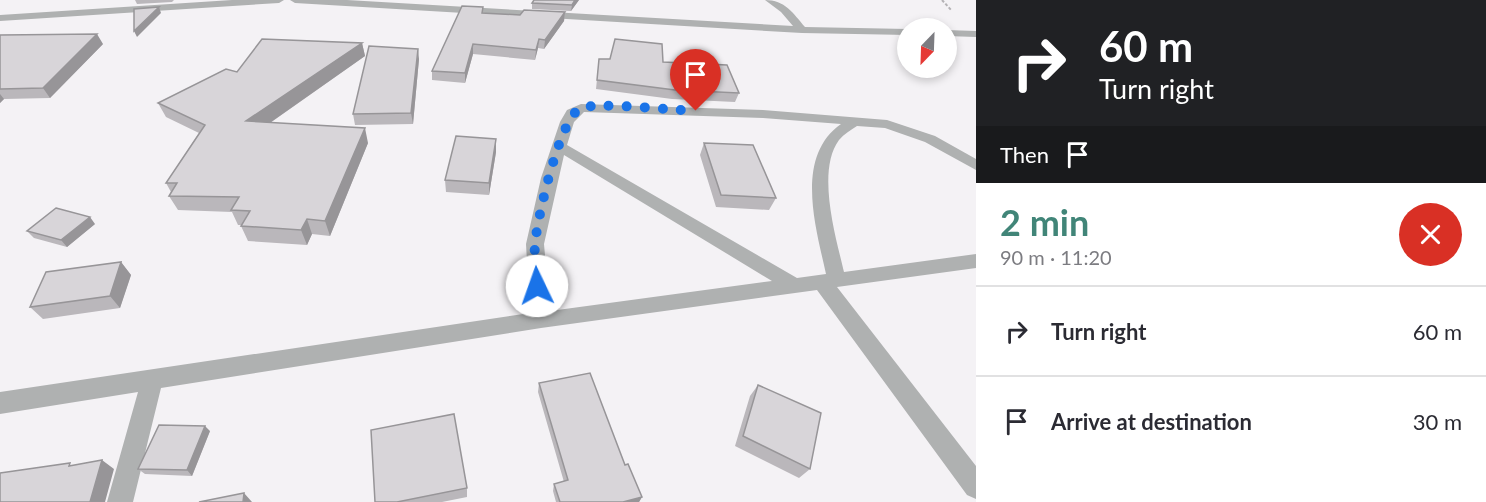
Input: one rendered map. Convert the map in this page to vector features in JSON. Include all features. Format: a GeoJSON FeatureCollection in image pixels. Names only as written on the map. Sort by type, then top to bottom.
{"type":"FeatureCollection","features":[{"type":"Feature","properties":{"kind":"street"},"geometry":{"type":"LineString","coordinates":[[0,18],[279,0]]}},
{"type":"Feature","properties":{"kind":"street"},"geometry":{"type":"LineString","coordinates":[[295,0],[802,30],[897,32]]}},
{"type":"Feature","properties":{"kind":"street"},"geometry":{"type":"LineString","coordinates":[[770,0],[785,10],[802,30]]}},
{"type":"Feature","properties":{"kind":"street"},"geometry":{"type":"LineString","coordinates":[[957,33],[976,34]]}},
{"type":"Feature","properties":{"kind":"street"},"geometry":{"type":"LineString","coordinates":[[541,320],[535,244],[549,178],[572,113],[591,106],[855,120],[886,124],[910,130],[976,165]]}},
{"type":"Feature","properties":{"kind":"street"},"geometry":{"type":"LineString","coordinates":[[855,120],[833,138],[822,164],[822,200],[829,281],[976,486]]}},
{"type":"Feature","properties":{"kind":"street"},"geometry":{"type":"LineString","coordinates":[[559,146],[795,286]]}},
{"type":"Feature","properties":{"kind":"street"},"geometry":{"type":"LineString","coordinates":[[0,403],[541,320],[976,261]]}},
{"type":"Feature","properties":{"kind":"street"},"geometry":{"type":"LineString","coordinates":[[120,502],[152,381]]}},
{"type":"Feature","properties":{"kind":"building"},"geometry":{"type":"Polygon","coordinates":[[[534,0],[575,0],[572,5],[532,3],[534,0]]]}},
{"type":"Feature","properties":{"kind":"building"},"geometry":{"type":"Polygon","coordinates":[[[462,6],[483,7],[482,13],[520,15],[524,10],[565,12],[545,40],[539,39],[536,50],[473,44],[465,73],[432,71],[462,6]]]}},
{"type":"Feature","properties":{"kind":"building"},"geometry":{"type":"Polygon","coordinates":[[[159,7],[134,31],[134,9],[159,7]]]}},
{"type":"Feature","properties":{"kind":"building"},"geometry":{"type":"Polygon","coordinates":[[[97,34],[43,88],[0,89],[0,35],[97,34]]]}},
{"type":"Feature","properties":{"kind":"building"},"geometry":{"type":"Polygon","coordinates":[[[262,39],[362,43],[246,121],[365,128],[325,221],[307,219],[301,230],[241,226],[250,211],[231,210],[239,197],[169,196],[177,183],[166,183],[205,125],[158,103],[226,69],[237,72],[262,39]]]}},
{"type":"Feature","properties":{"kind":"building"},"geometry":{"type":"Polygon","coordinates":[[[615,39],[662,44],[663,62],[727,65],[739,93],[675,90],[597,80],[599,59],[610,59],[615,39]]]}},
{"type":"Feature","properties":{"kind":"building"},"geometry":{"type":"Polygon","coordinates":[[[369,46],[418,49],[411,113],[353,114],[369,46]]]}},
{"type":"Feature","properties":{"kind":"building"},"geometry":{"type":"Polygon","coordinates":[[[456,136],[496,139],[489,183],[445,180],[456,136]]]}},
{"type":"Feature","properties":{"kind":"building"},"geometry":{"type":"Polygon","coordinates":[[[704,143],[753,145],[776,198],[721,195],[704,143]]]}},
{"type":"Feature","properties":{"kind":"building"},"geometry":{"type":"Polygon","coordinates":[[[56,208],[90,217],[61,240],[27,231],[56,208]]]}},
{"type":"Feature","properties":{"kind":"building"},"geometry":{"type":"Polygon","coordinates":[[[121,262],[110,296],[30,307],[46,272],[121,262]]]}},
{"type":"Feature","properties":{"kind":"building"},"geometry":{"type":"Polygon","coordinates":[[[590,373],[625,465],[628,464],[642,497],[623,502],[560,502],[554,484],[568,480],[539,383],[590,373]]]}},
{"type":"Feature","properties":{"kind":"building"},"geometry":{"type":"Polygon","coordinates":[[[758,385],[821,413],[810,469],[743,436],[758,385]]]}},
{"type":"Feature","properties":{"kind":"building"},"geometry":{"type":"Polygon","coordinates":[[[454,414],[467,488],[397,502],[375,502],[371,430],[454,414]]]}},
{"type":"Feature","properties":{"kind":"building"},"geometry":{"type":"Polygon","coordinates":[[[159,425],[205,426],[187,470],[138,469],[159,425]]]}},
{"type":"Feature","properties":{"kind":"building"},"geometry":{"type":"Polygon","coordinates":[[[102,460],[90,502],[0,502],[0,473],[102,460]]]}},
{"type":"Feature","properties":{"kind":"building"},"geometry":{"type":"Polygon","coordinates":[[[244,493],[243,502],[199,502],[244,493]]]}},
{"type":"Feature","properties":{"kind":"route"},"geometry":{"type":"LineString","coordinates":[[537,286],[535,244],[549,178],[572,113],[591,106],[696,111]]}}]}
